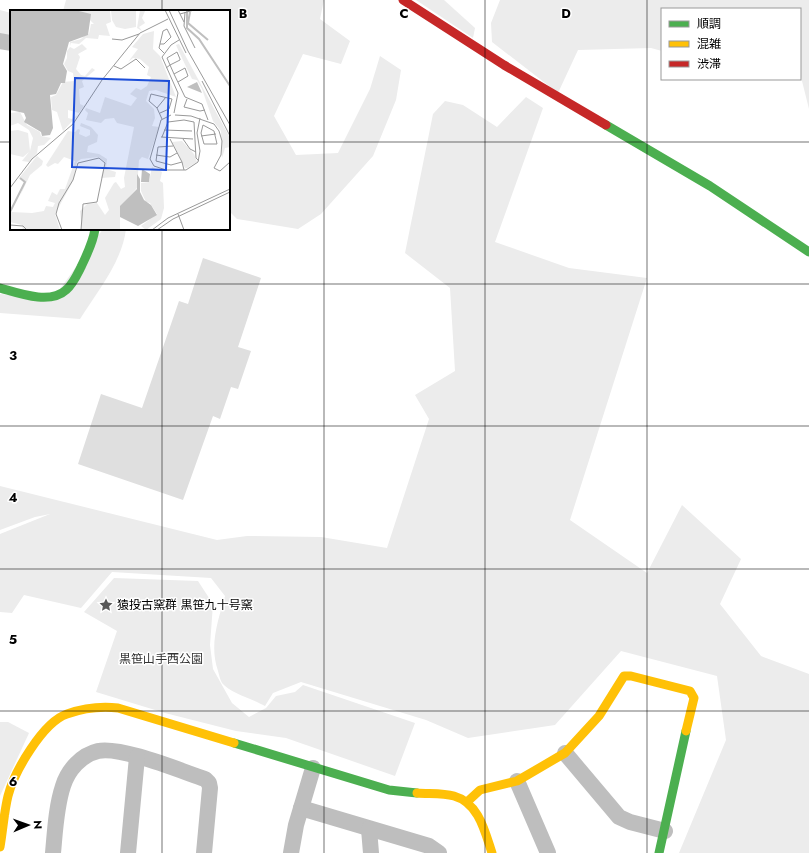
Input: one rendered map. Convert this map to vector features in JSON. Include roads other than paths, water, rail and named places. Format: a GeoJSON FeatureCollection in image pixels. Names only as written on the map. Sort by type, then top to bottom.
{"type":"FeatureCollection","features":[{"type":"Feature","properties":{"kind":"street"},"geometry":{"type":"LineString","coordinates":[[403,0],[458,38],[595,117],[722,194],[809,252]]}},
{"type":"Feature","properties":{"kind":"street"},"geometry":{"type":"LineString","coordinates":[[0,41],[10,43]]}},
{"type":"Feature","properties":{"kind":"street"},"geometry":{"type":"LineString","coordinates":[[0,288],[40,296],[56,296],[63,292],[76,276],[93,244],[95,230]]}},
{"type":"Feature","properties":{"kind":"street"},"geometry":{"type":"LineString","coordinates":[[467,802],[480,790],[517,781],[540,769],[565,753],[599,716],[624,676],[631,676],[692,693],[694,698],[659,853]]}},
{"type":"Feature","properties":{"kind":"street"},"geometry":{"type":"LineString","coordinates":[[0,847],[8,795],[16,774],[25,759],[50,725],[66,714],[85,708],[98,706],[118,708],[389,790],[448,795],[467,802],[482,821],[492,853]]}},
{"type":"Feature","properties":{"kind":"street"},"geometry":{"type":"LineString","coordinates":[[53,853],[63,786],[68,773],[76,763],[98,751],[115,751],[205,778],[209,783],[210,788],[204,853]]}},
{"type":"Feature","properties":{"kind":"street"},"geometry":{"type":"LineString","coordinates":[[565,753],[619,817],[630,822],[665,831]]}},
{"type":"Feature","properties":{"kind":"street"},"geometry":{"type":"LineString","coordinates":[[128,853],[137,757]]}},
{"type":"Feature","properties":{"kind":"street"},"geometry":{"type":"LineString","coordinates":[[292,853],[296,825],[313,768]]}},
{"type":"Feature","properties":{"kind":"street"},"geometry":{"type":"LineString","coordinates":[[517,781],[548,853]]}},
{"type":"Feature","properties":{"kind":"street"},"geometry":{"type":"LineString","coordinates":[[301,808],[429,846],[439,853]]}},
{"type":"Feature","properties":{"kind":"street"},"geometry":{"type":"LineString","coordinates":[[369,829],[371,853]]}},
{"type":"Feature","properties":{"kind":"place","name":"猿投古窯群 黒笹九十号窯"},"geometry":{"type":"Point","coordinates":[106,605]}},
{"type":"Feature","properties":{"kind":"park label","name":"黒笹山手西公園"},"geometry":{"type":"Point","coordinates":[161,659]}}]}
